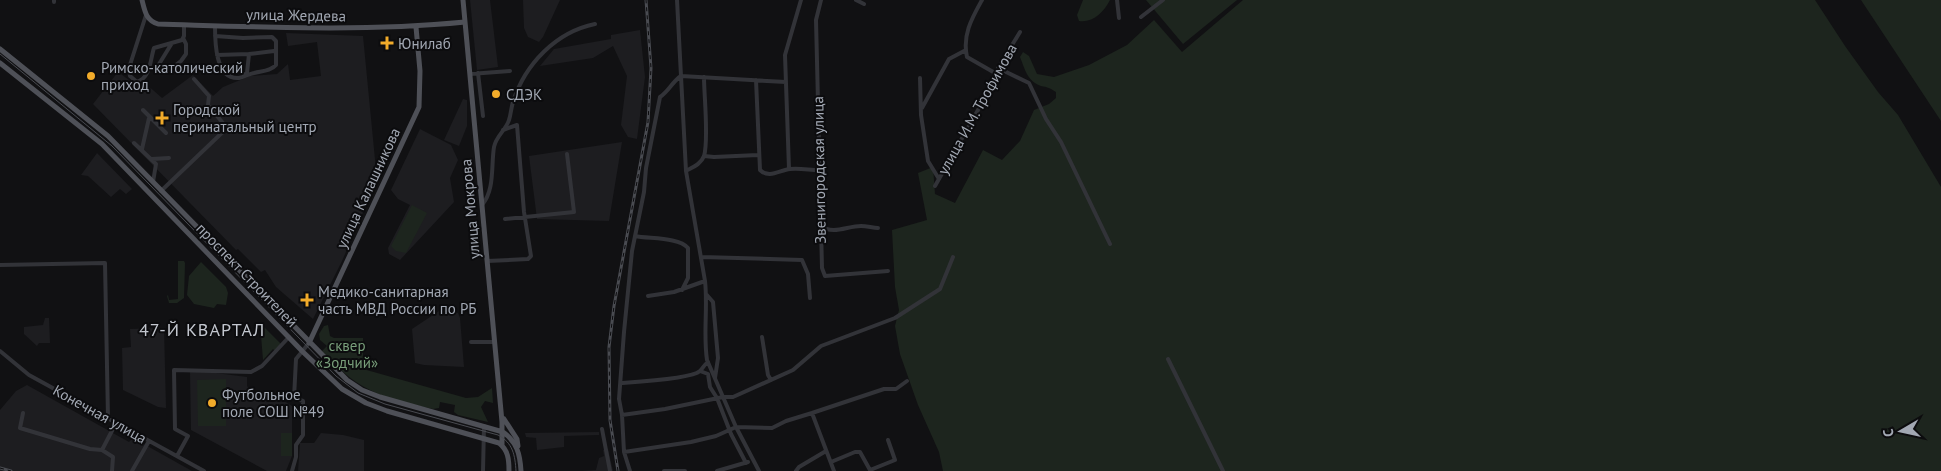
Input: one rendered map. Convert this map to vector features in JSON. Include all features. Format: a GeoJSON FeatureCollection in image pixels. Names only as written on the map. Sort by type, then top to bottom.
{"type":"FeatureCollection","features":[{"type":"Feature","properties":{"kind":"main road"},"geometry":{"type":"LineString","coordinates":[[142,0],[146,15]]}},
{"type":"Feature","properties":{"kind":"main road","name":"улица Мокрова"},"geometry":{"type":"LineString","coordinates":[[463,0],[504,448],[509,460],[509,471]]}},
{"type":"Feature","properties":{"kind":"main road","name":"улица Жердева"},"geometry":{"type":"LineString","coordinates":[[146,15],[149,20],[158,24],[331,29],[416,27],[465,22]]}},
{"type":"Feature","properties":{"kind":"main road","name":"улица Калашникова"},"geometry":{"type":"LineString","coordinates":[[309,343],[413,123],[419,106],[420,71],[416,27]]}},
{"type":"Feature","properties":{"kind":"main road","name":"проспект Строителей"},"geometry":{"type":"LineString","coordinates":[[0,49],[108,136],[347,380],[370,393],[503,432]]}},
{"type":"Feature","properties":{"kind":"main road","name":"проспект Строителей"},"geometry":{"type":"LineString","coordinates":[[0,62],[102,144],[303,352],[342,389],[366,403],[387,411],[484,437],[504,448]]}},
{"type":"Feature","properties":{"kind":"main road"},"geometry":{"type":"LineString","coordinates":[[484,426],[496,425],[500,420],[501,411]]}},
{"type":"Feature","properties":{"kind":"main road"},"geometry":{"type":"LineString","coordinates":[[501,411],[506,424],[517,439],[521,471]]}},
{"type":"Feature","properties":{"kind":"main road"},"geometry":{"type":"LineString","coordinates":[[503,432],[514,442],[520,455]]}},
{"type":"Feature","properties":{"kind":"street"},"geometry":{"type":"LineString","coordinates":[[677,0],[686,171],[705,281],[706,350],[708,362],[736,427],[759,471]]}},
{"type":"Feature","properties":{"kind":"street"},"geometry":{"type":"LineString","coordinates":[[789,169],[785,55],[801,0]]}},
{"type":"Feature","properties":{"kind":"street","name":"Звенигородская улица"},"geometry":{"type":"LineString","coordinates":[[821,0],[816,20],[822,268],[825,276],[888,271]]}},
{"type":"Feature","properties":{"kind":"street"},"geometry":{"type":"LineString","coordinates":[[856,0],[864,4]]}},
{"type":"Feature","properties":{"kind":"street"},"geometry":{"type":"LineString","coordinates":[[982,0],[970,21],[965,41],[967,57],[1028,83],[1060,142],[1110,244]]}},
{"type":"Feature","properties":{"kind":"street"},"geometry":{"type":"LineString","coordinates":[[1117,0],[1119,18]]}},
{"type":"Feature","properties":{"kind":"street"},"geometry":{"type":"LineString","coordinates":[[1141,18],[1157,2],[1164,0]]}},
{"type":"Feature","properties":{"kind":"street"},"geometry":{"type":"LineString","coordinates":[[146,15],[128,68],[130,76],[137,82],[145,78],[154,48],[183,38]]}},
{"type":"Feature","properties":{"kind":"street"},"geometry":{"type":"LineString","coordinates":[[482,205],[488,198],[490,190],[496,141],[509,120],[516,95],[544,50],[559,38],[577,29],[595,24]]}},
{"type":"Feature","properties":{"kind":"street"},"geometry":{"type":"LineString","coordinates":[[168,72],[186,54],[186,44],[183,38],[184,25]]}},
{"type":"Feature","properties":{"kind":"street"},"geometry":{"type":"LineString","coordinates":[[214,26],[215,36],[217,55],[220,66],[229,75],[240,78],[244,75],[274,68],[276,65],[274,51],[276,42],[270,36],[243,38],[215,36]]}},
{"type":"Feature","properties":{"kind":"street","name":"улица И.М. Трофимова"},"geometry":{"type":"LineString","coordinates":[[935,186],[995,80],[996,70],[1020,32]]}},
{"type":"Feature","properties":{"kind":"street"},"geometry":{"type":"LineString","coordinates":[[156,69],[172,43]]}},
{"type":"Feature","properties":{"kind":"street"},"geometry":{"type":"LineString","coordinates":[[921,110],[949,59],[966,50]]}},
{"type":"Feature","properties":{"kind":"street"},"geometry":{"type":"LineString","coordinates":[[217,55],[274,51]]}},
{"type":"Feature","properties":{"kind":"street"},"geometry":{"type":"LineString","coordinates":[[244,75],[247,73],[250,54]]}},
{"type":"Feature","properties":{"kind":"street"},"geometry":{"type":"LineString","coordinates":[[470,74],[510,71]]}},
{"type":"Feature","properties":{"kind":"street"},"geometry":{"type":"LineString","coordinates":[[478,73],[483,116]]}},
{"type":"Feature","properties":{"kind":"street"},"geometry":{"type":"LineString","coordinates":[[630,471],[624,452],[619,399],[624,332],[632,251],[660,97],[669,90],[680,76],[786,82]]}},
{"type":"Feature","properties":{"kind":"street"},"geometry":{"type":"LineString","coordinates":[[686,171],[698,164],[704,156],[704,77]]}},
{"type":"Feature","properties":{"kind":"street"},"geometry":{"type":"LineString","coordinates":[[920,78],[921,110],[928,161],[939,178]]}},
{"type":"Feature","properties":{"kind":"street"},"geometry":{"type":"LineString","coordinates":[[153,196],[227,128],[208,105],[209,96],[194,80]]}},
{"type":"Feature","properties":{"kind":"street"},"geometry":{"type":"LineString","coordinates":[[756,80],[758,166],[762,173],[779,173],[789,169],[819,170]]}},
{"type":"Feature","properties":{"kind":"street"},"geometry":{"type":"LineString","coordinates":[[143,110],[166,133]]}},
{"type":"Feature","properties":{"kind":"street"},"geometry":{"type":"LineString","coordinates":[[142,149],[149,118]]}},
{"type":"Feature","properties":{"kind":"street"},"geometry":{"type":"LineString","coordinates":[[487,261],[530,258],[520,177],[519,123],[503,130]]}},
{"type":"Feature","properties":{"kind":"street"},"geometry":{"type":"LineString","coordinates":[[134,142],[156,164],[152,182]]}},
{"type":"Feature","properties":{"kind":"street"},"geometry":{"type":"LineString","coordinates":[[505,219],[574,212],[566,154]]}},
{"type":"Feature","properties":{"kind":"street"},"geometry":{"type":"LineString","coordinates":[[704,156],[758,155]]}},
{"type":"Feature","properties":{"kind":"street"},"geometry":{"type":"LineString","coordinates":[[152,159],[169,158]]}},
{"type":"Feature","properties":{"kind":"street"},"geometry":{"type":"LineString","coordinates":[[820,226],[826,229],[838,230],[861,226],[878,228]]}},
{"type":"Feature","properties":{"kind":"street"},"geometry":{"type":"LineString","coordinates":[[635,236],[671,240],[685,244],[688,248],[688,278],[682,290]]}},
{"type":"Feature","properties":{"kind":"street"},"geometry":{"type":"LineString","coordinates":[[702,257],[802,260],[808,274],[810,298]]}},
{"type":"Feature","properties":{"kind":"street"},"geometry":{"type":"LineString","coordinates":[[622,415],[665,409],[723,397],[733,397],[793,370],[821,346],[895,318],[940,289],[953,257]]}},
{"type":"Feature","properties":{"kind":"street"},"geometry":{"type":"LineString","coordinates":[[0,265],[105,263],[108,418]]}},
{"type":"Feature","properties":{"kind":"street"},"geometry":{"type":"LineString","coordinates":[[688,278],[697,283]]}},
{"type":"Feature","properties":{"kind":"street"},"geometry":{"type":"LineString","coordinates":[[648,296],[682,290],[705,281]]}},
{"type":"Feature","properties":{"kind":"street"},"geometry":{"type":"LineString","coordinates":[[706,294],[713,302],[718,358],[714,378]]}},
{"type":"Feature","properties":{"kind":"street"},"geometry":{"type":"LineString","coordinates":[[762,336],[768,375],[771,380]]}},
{"type":"Feature","properties":{"kind":"street"},"geometry":{"type":"LineString","coordinates":[[177,456],[188,436],[175,430],[174,370],[251,372],[262,366],[289,337]]}},
{"type":"Feature","properties":{"kind":"street"},"geometry":{"type":"LineString","coordinates":[[471,342],[495,342]]}},
{"type":"Feature","properties":{"kind":"street","name":"улица Калашникова"},"geometry":{"type":"LineString","coordinates":[[292,471],[296,457],[296,444],[303,435],[303,401],[294,398],[294,374],[296,359],[309,343]]}},
{"type":"Feature","properties":{"kind":"street","name":"Конечная улица"},"geometry":{"type":"LineString","coordinates":[[0,351],[29,376],[204,471]]}},
{"type":"Feature","properties":{"kind":"street"},"geometry":{"type":"LineString","coordinates":[[1168,359],[1223,471]]}},
{"type":"Feature","properties":{"kind":"street"},"geometry":{"type":"LineString","coordinates":[[700,372],[708,362]]}},
{"type":"Feature","properties":{"kind":"street"},"geometry":{"type":"LineString","coordinates":[[621,382],[655,380],[700,372],[708,374],[710,388],[717,398],[746,463]]}},
{"type":"Feature","properties":{"kind":"street"},"geometry":{"type":"LineString","coordinates":[[624,452],[691,442],[716,436],[736,427],[772,428],[786,421],[884,389],[896,389],[907,381]]}},
{"type":"Feature","properties":{"kind":"street"},"geometry":{"type":"LineString","coordinates":[[23,413],[20,428],[90,449],[102,450],[113,457],[112,471]]}},
{"type":"Feature","properties":{"kind":"street"},"geometry":{"type":"LineString","coordinates":[[812,413],[834,471]]}},
{"type":"Feature","properties":{"kind":"street"},"geometry":{"type":"LineString","coordinates":[[102,450],[116,423]]}},
{"type":"Feature","properties":{"kind":"street"},"geometry":{"type":"LineString","coordinates":[[483,471],[484,426]]}},
{"type":"Feature","properties":{"kind":"street"},"geometry":{"type":"LineString","coordinates":[[602,429],[610,471]]}},
{"type":"Feature","properties":{"kind":"street"},"geometry":{"type":"LineString","coordinates":[[831,462],[855,452],[860,452],[870,470],[895,460],[888,440]]}},
{"type":"Feature","properties":{"kind":"street"},"geometry":{"type":"LineString","coordinates":[[132,471],[149,441]]}},
{"type":"Feature","properties":{"kind":"street"},"geometry":{"type":"LineString","coordinates":[[796,471],[799,467],[826,451]]}},
{"type":"Feature","properties":{"kind":"street"},"geometry":{"type":"LineString","coordinates":[[716,471],[753,461]]}},
{"type":"Feature","properties":{"kind":"street"},"geometry":{"type":"LineString","coordinates":[[664,471],[685,471]]}},
{"type":"Feature","properties":{"kind":"shaded area"},"geometry":{"type":"Polygon","coordinates":[[[470,0],[490,0],[498,67],[477,70],[470,0]]]}},
{"type":"Feature","properties":{"kind":"shaded area"},"geometry":{"type":"Polygon","coordinates":[[[523,0],[560,0],[539,42],[528,37],[524,28],[523,0]]]}},
{"type":"Feature","properties":{"kind":"shaded area"},"geometry":{"type":"Polygon","coordinates":[[[640,30],[645,77],[637,139],[628,137],[621,125],[627,76],[613,46],[593,58],[540,66],[554,49],[611,39],[611,35],[640,30]]]}},
{"type":"Feature","properties":{"kind":"shaded area"},"geometry":{"type":"Polygon","coordinates":[[[286,33],[363,36],[377,180],[342,261],[313,319],[276,287],[265,270],[261,272],[238,249],[236,250],[93,104],[118,72],[140,88],[145,83],[162,98],[193,75],[213,96],[223,87],[250,76],[277,74],[288,64],[290,80],[321,76],[317,42],[288,46],[286,33]]]}},
{"type":"Feature","properties":{"kind":"shaded area"},"geometry":{"type":"Polygon","coordinates":[[[463,99],[467,100],[467,126],[459,146],[444,140],[463,99]]]}},
{"type":"Feature","properties":{"kind":"shaded area"},"geometry":{"type":"Polygon","coordinates":[[[420,129],[451,145],[458,160],[450,178],[454,202],[400,260],[389,254],[388,248],[410,205],[398,199],[391,190],[420,129]]]}},
{"type":"Feature","properties":{"kind":"shaded area"},"geometry":{"type":"Polygon","coordinates":[[[622,142],[609,221],[537,219],[529,156],[622,142]]]}},
{"type":"Feature","properties":{"kind":"shaded area"},"geometry":{"type":"Polygon","coordinates":[[[97,153],[132,189],[126,194],[120,189],[111,197],[88,176],[81,175],[97,153]]]}},
{"type":"Feature","properties":{"kind":"shaded area"},"geometry":{"type":"Polygon","coordinates":[[[445,307],[458,313],[460,318],[464,367],[415,363],[412,329],[445,307]]]}},
{"type":"Feature","properties":{"kind":"shaded area"},"geometry":{"type":"Polygon","coordinates":[[[45,318],[49,318],[50,343],[39,343],[37,346],[24,334],[24,327],[43,325],[45,318]]]}},
{"type":"Feature","properties":{"kind":"shaded area"},"geometry":{"type":"Polygon","coordinates":[[[164,328],[166,408],[158,407],[123,390],[122,348],[131,347],[130,329],[164,328]]]}},
{"type":"Feature","properties":{"kind":"shaded area"},"geometry":{"type":"Polygon","coordinates":[[[190,372],[208,372],[247,377],[250,395],[265,395],[279,398],[292,406],[292,456],[286,471],[267,471],[191,430],[190,372]]]}},
{"type":"Feature","properties":{"kind":"shaded area"},"geometry":{"type":"Polygon","coordinates":[[[27,385],[129,442],[133,438],[192,471],[0,471],[0,410],[16,391],[27,385]]]}},
{"type":"Feature","properties":{"kind":"shaded area"},"geometry":{"type":"Polygon","coordinates":[[[599,432],[599,435],[564,436],[564,447],[537,450],[536,438],[526,437],[525,433],[599,432]]]}},
{"type":"Feature","properties":{"kind":"shaded area"},"geometry":{"type":"Polygon","coordinates":[[[321,433],[343,435],[364,440],[364,471],[298,471],[300,443],[314,443],[321,433]]]}},
{"type":"Feature","properties":{"kind":"shaded area"},"geometry":{"type":"Polygon","coordinates":[[[608,449],[613,471],[582,471],[596,470],[599,458],[604,456],[603,450],[608,449]]]}},
{"type":"Feature","properties":{"kind":"green space"},"geometry":{"type":"Polygon","coordinates":[[[1083,0],[1110,0],[1098,16],[1089,20],[1079,21],[1077,15],[1083,0]]]}},
{"type":"Feature","properties":{"kind":"green space"},"geometry":{"type":"Polygon","coordinates":[[[1146,0],[1237,0],[1183,44],[1146,0]]]}},
{"type":"Feature","properties":{"kind":"green space"},"geometry":{"type":"Polygon","coordinates":[[[1243,0],[1815,0],[1878,92],[1898,115],[1941,187],[1941,471],[943,471],[939,452],[918,405],[900,354],[895,326],[899,310],[895,287],[892,230],[927,220],[918,173],[933,167],[935,194],[955,203],[983,150],[1002,160],[1020,141],[1034,110],[1049,104],[1056,98],[1056,92],[1036,84],[1030,78],[1020,57],[1023,52],[1029,56],[1037,74],[1054,77],[1089,65],[1127,45],[1154,20],[1182,52],[1243,0]]]}},
{"type":"Feature","properties":{"kind":"green space"},"geometry":{"type":"Polygon","coordinates":[[[1861,0],[1941,0],[1941,121],[1861,0]]]}},
{"type":"Feature","properties":{"kind":"green space"},"geometry":{"type":"Polygon","coordinates":[[[412,205],[427,213],[406,253],[396,251],[391,246],[412,205]]]}},
{"type":"Feature","properties":{"kind":"green space"},"geometry":{"type":"Polygon","coordinates":[[[178,261],[184,261],[185,263],[184,298],[177,303],[169,303],[168,295],[169,300],[178,299],[178,261]]]}},
{"type":"Feature","properties":{"kind":"green space"},"geometry":{"type":"Polygon","coordinates":[[[201,262],[226,287],[228,293],[226,305],[217,304],[214,308],[194,304],[187,295],[189,276],[201,262]]]}},
{"type":"Feature","properties":{"kind":"green space"},"geometry":{"type":"Polygon","coordinates":[[[260,323],[281,344],[275,351],[273,349],[263,360],[260,323]]]}},
{"type":"Feature","properties":{"kind":"green space","name":"сквер «Зодчий»"},"geometry":{"type":"Polygon","coordinates":[[[328,325],[330,336],[334,338],[363,338],[363,369],[466,398],[478,397],[492,388],[493,403],[485,401],[481,407],[488,422],[458,415],[454,412],[455,405],[440,402],[439,408],[433,409],[393,399],[356,382],[322,351],[327,346],[320,340],[319,334],[324,326],[328,325]]]}},
{"type":"Feature","properties":{"kind":"green space","name":"Футбольное поле СОШ №49"},"geometry":{"type":"Polygon","coordinates":[[[226,379],[226,426],[198,426],[197,380],[226,379]]]}},
{"type":"Feature","properties":{"kind":"green space"},"geometry":{"type":"Polygon","coordinates":[[[281,433],[292,433],[292,456],[281,456],[281,433]]]}},
{"type":"Feature","properties":{"kind":"tram line"},"geometry":{"type":"LineString","coordinates":[[0,54],[112,146],[336,376],[358,393],[385,404],[498,435],[510,446],[515,460],[516,471]]}},
{"type":"Feature","properties":{"kind":"railway"},"geometry":{"type":"LineString","coordinates":[[618,471],[610,420],[609,347],[614,306],[648,122],[651,68],[646,0]]}},
{"type":"Feature","properties":{"kind":"railway"},"geometry":{"type":"LineString","coordinates":[[0,468],[11,471]]}},
{"type":"Feature","properties":{"kind":"place","name":"Юнилаб"},"geometry":{"type":"Point","coordinates":[387,43]}},
{"type":"Feature","properties":{"kind":"place","name":"Римско-католический приход"},"geometry":{"type":"Point","coordinates":[91,76]}},
{"type":"Feature","properties":{"kind":"place","name":"СДЭК"},"geometry":{"type":"Point","coordinates":[496,94]}},
{"type":"Feature","properties":{"kind":"place","name":"Городской перинатальный центр"},"geometry":{"type":"Point","coordinates":[162,118]}},
{"type":"Feature","properties":{"kind":"place","name":"Медико-санитарная часть МВД России по РБ"},"geometry":{"type":"Point","coordinates":[307,300]}},
{"type":"Feature","properties":{"kind":"place","name":"Футбольное поле СОШ №49"},"geometry":{"type":"Point","coordinates":[212,403]}},
{"type":"Feature","properties":{"kind":"district","name":"47-Й КВАРТАЛ"},"geometry":{"type":"Point","coordinates":[202,329]}}]}
